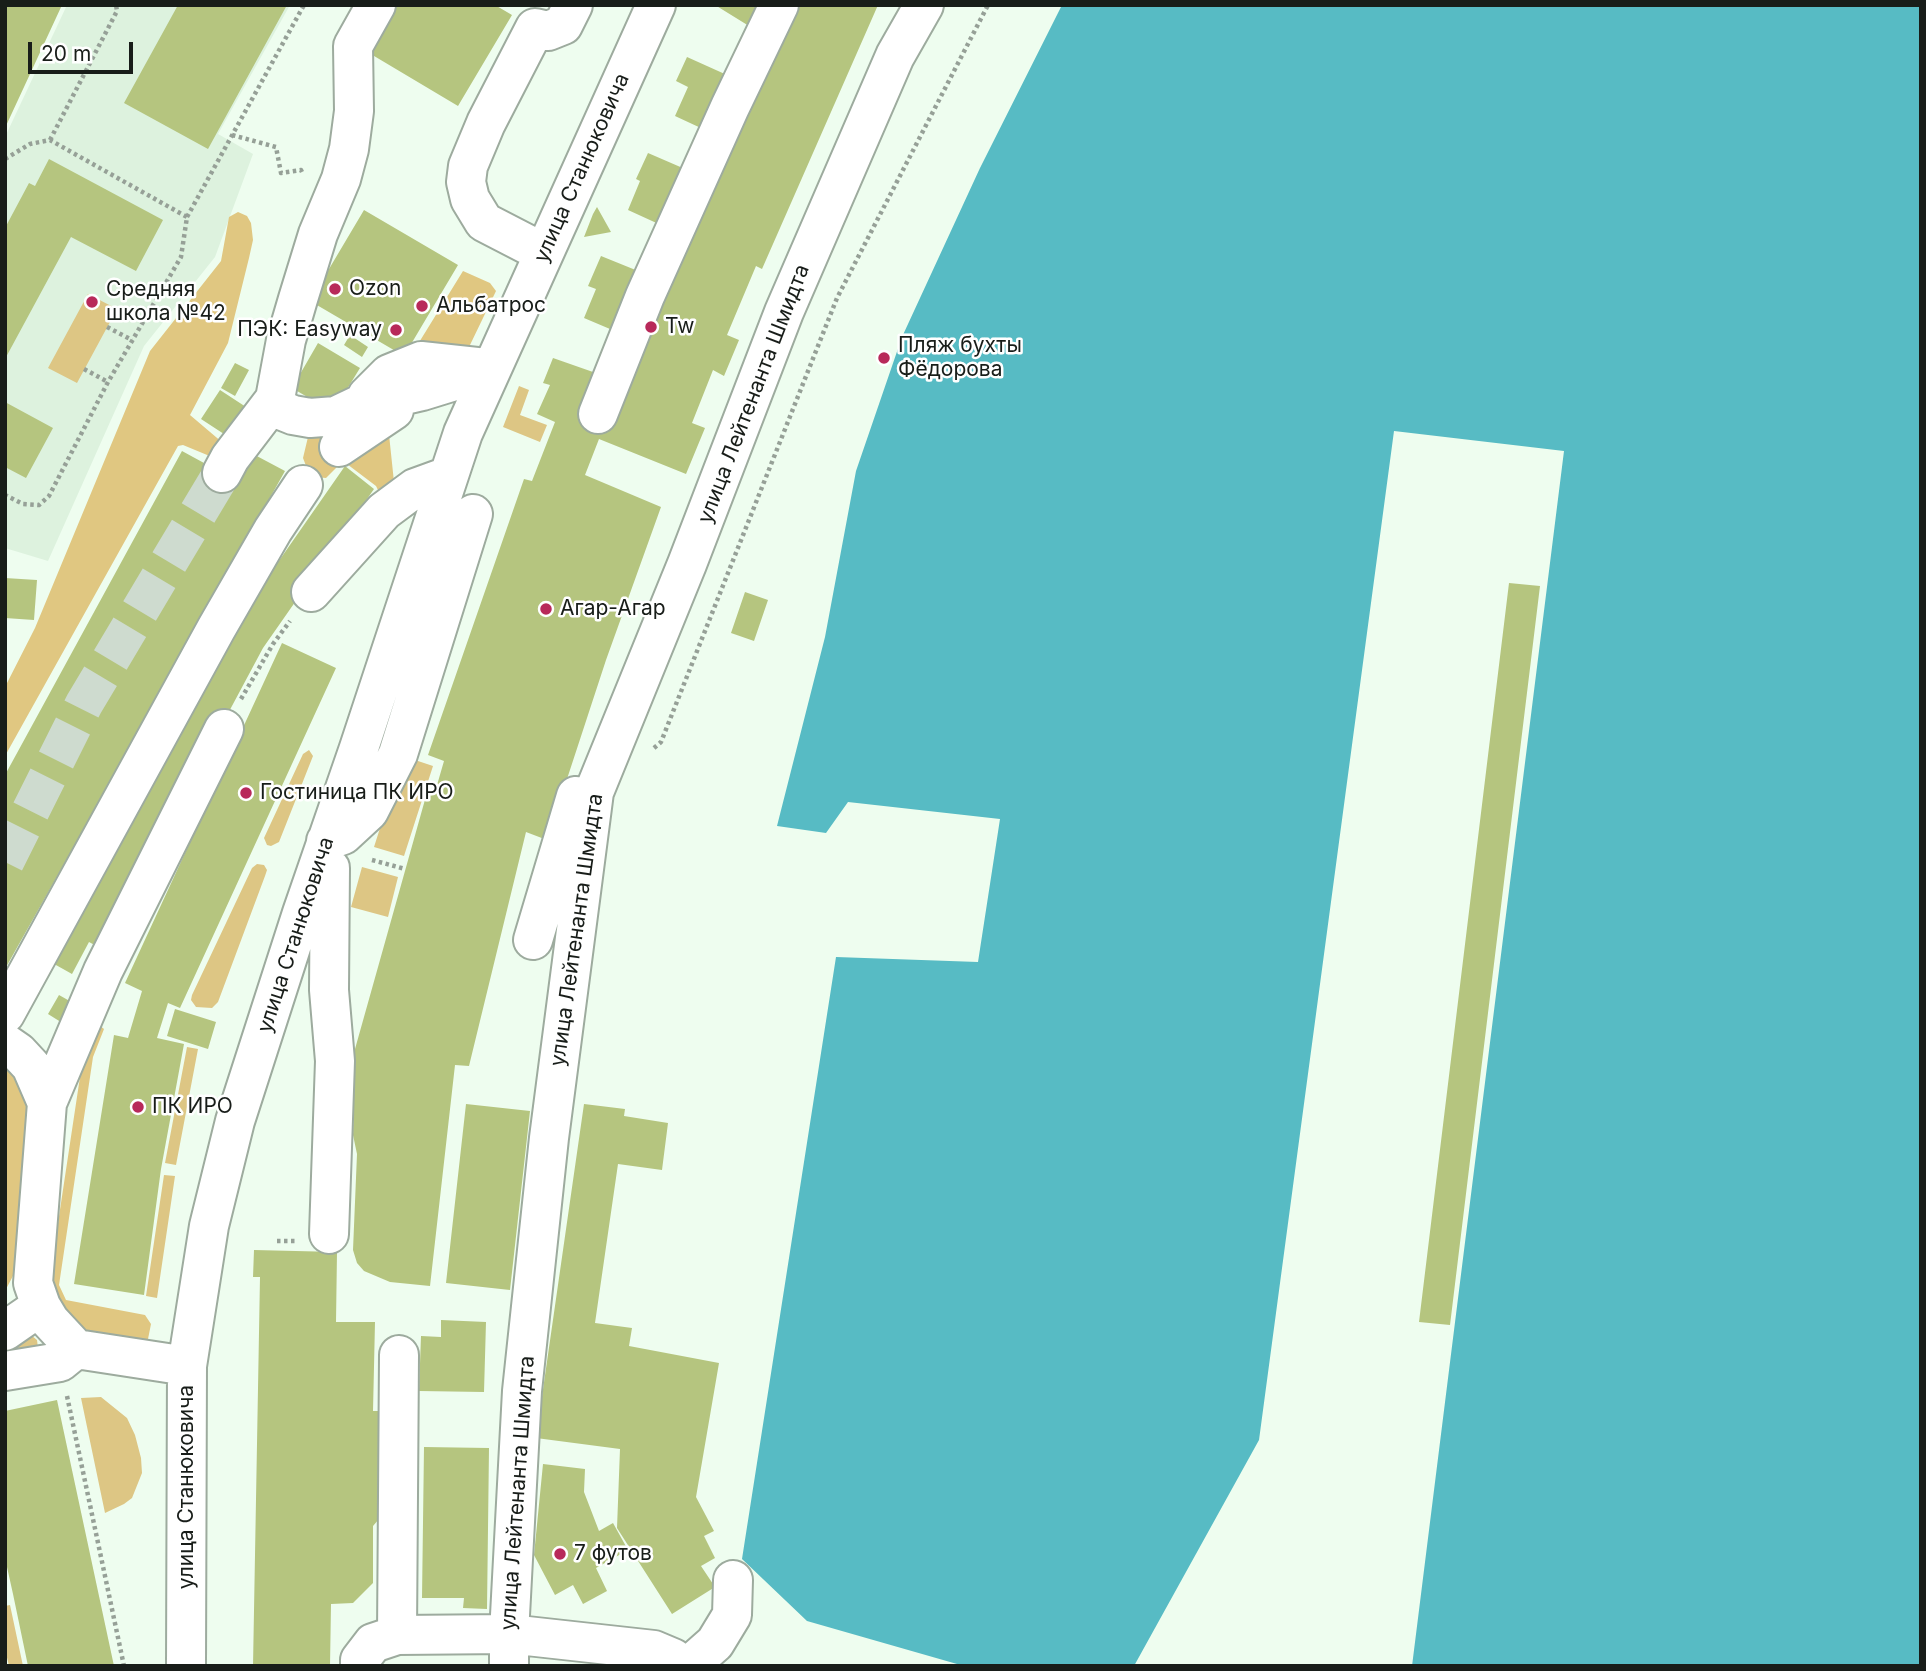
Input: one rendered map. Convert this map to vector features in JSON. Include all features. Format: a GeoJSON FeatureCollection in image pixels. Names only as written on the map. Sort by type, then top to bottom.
{"type":"FeatureCollection","features":[{"type":"Feature","properties":{"kind":"street"},"geometry":{"type":"LineString","coordinates":[[376,5],[353,46],[354,111],[349,149],[341,179],[318,234],[286,341],[275,398],[282,411],[293,415],[310,418],[336,416],[357,406],[422,391],[490,370]]}},
{"type":"Feature","properties":{"kind":"street"},"geometry":{"type":"LineString","coordinates":[[544,253],[484,222],[470,199],[466,182],[468,166],[527,17],[548,31],[563,25],[573,5]]}},
{"type":"Feature","properties":{"kind":"street","name":"улица Станюковича"},"geometry":{"type":"LineString","coordinates":[[186,1666],[187,1366],[209,1226],[235,1121],[463,433],[656,5]]}},
{"type":"Feature","properties":{"kind":"street"},"geometry":{"type":"LineString","coordinates":[[598,414],[645,296],[779,5]]}},
{"type":"Feature","properties":{"kind":"street","name":"улица Лейтенанта Шмидта"},"geometry":{"type":"LineString","coordinates":[[510,1658],[525,1364],[551,1125],[592,806],[599,778],[687,564],[784,312],[895,56],[924,5]]}},
{"type":"Feature","properties":{"kind":"street"},"geometry":{"type":"LineString","coordinates":[[357,406],[389,374],[421,362],[468,365],[490,370]]}},
{"type":"Feature","properties":{"kind":"street"},"geometry":{"type":"LineString","coordinates":[[339,447],[422,391]]}},
{"type":"Feature","properties":{"kind":"street"},"geometry":{"type":"LineString","coordinates":[[222,472],[275,398]]}},
{"type":"Feature","properties":{"kind":"street"},"geometry":{"type":"LineString","coordinates":[[311,592],[384,511],[415,488],[448,475]]}},
{"type":"Feature","properties":{"kind":"street"},"geometry":{"type":"LineString","coordinates":[[5,1014],[216,629],[273,530],[303,485]]}},
{"type":"Feature","properties":{"kind":"street"},"geometry":{"type":"LineString","coordinates":[[302,913],[311,925],[317,941],[318,1237],[335,1061],[329,990],[330,868],[323,851],[369,811],[398,754],[473,514]]}},
{"type":"Feature","properties":{"kind":"street"},"geometry":{"type":"LineString","coordinates":[[359,748],[407,723]]}},
{"type":"Feature","properties":{"kind":"street"},"geometry":{"type":"LineString","coordinates":[[68,1355],[41,1306],[33,1283],[47,1103],[103,971],[224,729]]}},
{"type":"Feature","properties":{"kind":"street"},"geometry":{"type":"LineString","coordinates":[[533,940],[577,792],[599,778]]}},
{"type":"Feature","properties":{"kind":"street"},"geometry":{"type":"LineString","coordinates":[[5,1043],[31,1066],[47,1103]]}},
{"type":"Feature","properties":{"kind":"street"},"geometry":{"type":"LineString","coordinates":[[5,1331],[41,1306]]}},
{"type":"Feature","properties":{"kind":"street"},"geometry":{"type":"LineString","coordinates":[[5,1371],[68,1355],[187,1366]]}},
{"type":"Feature","properties":{"kind":"street"},"geometry":{"type":"LineString","coordinates":[[397,1635],[399,1355]]}},
{"type":"Feature","properties":{"kind":"street"},"geometry":{"type":"LineString","coordinates":[[689,1666],[715,1643],[732,1615],[733,1580]]}},
{"type":"Feature","properties":{"kind":"street"},"geometry":{"type":"LineString","coordinates":[[360,1666],[360,1660],[373,1643],[397,1635],[510,1658],[654,1650],[673,1658],[682,1666]]}},
{"type":"Feature","properties":{"kind":"path"},"geometry":{"type":"LineString","coordinates":[[50,140],[117,12],[116,5]]}},
{"type":"Feature","properties":{"kind":"path"},"geometry":{"type":"LineString","coordinates":[[5,495],[23,504],[39,505],[49,496],[108,382],[181,257],[187,217],[304,5]]}},
{"type":"Feature","properties":{"kind":"path"},"geometry":{"type":"LineString","coordinates":[[648,754],[661,742],[837,298],[988,5]]}},
{"type":"Feature","properties":{"kind":"path"},"geometry":{"type":"LineString","coordinates":[[232,135],[276,147],[281,173],[301,170],[318,234]]}},
{"type":"Feature","properties":{"kind":"path"},"geometry":{"type":"LineString","coordinates":[[5,159],[30,144],[50,140],[187,217]]}},
{"type":"Feature","properties":{"kind":"path"},"geometry":{"type":"LineString","coordinates":[[107,327],[132,340]]}},
{"type":"Feature","properties":{"kind":"path"},"geometry":{"type":"LineString","coordinates":[[85,369],[108,382]]}},
{"type":"Feature","properties":{"kind":"path"},"geometry":{"type":"LineString","coordinates":[[224,729],[273,644],[311,592]]}},
{"type":"Feature","properties":{"kind":"path"},"geometry":{"type":"LineString","coordinates":[[377,861],[405,869]]}},
{"type":"Feature","properties":{"kind":"path"},"geometry":{"type":"LineString","coordinates":[[68,1355],[124,1666]]}},
{"type":"Feature","properties":{"kind":"shaded area","name":"Средняя школа №42"},"geometry":{"type":"Polygon","coordinates":[[[67,5],[290,5],[218,134],[253,154],[215,257],[144,346],[48,561],[5,548],[5,137],[67,5]]]}},
{"type":"Feature","properties":{"kind":"shaded area"},"geometry":{"type":"Polygon","coordinates":[[[238,212],[247,216],[251,223],[253,240],[249,258],[228,343],[190,415],[223,443],[212,457],[183,445],[178,446],[5,756],[5,687],[35,628],[150,351],[221,261],[229,217],[238,212]]]}},
{"type":"Feature","properties":{"kind":"shaded area"},"geometry":{"type":"Polygon","coordinates":[[[463,271],[490,283],[496,291],[470,345],[459,354],[410,357],[463,271]]]}},
{"type":"Feature","properties":{"kind":"shaded area"},"geometry":{"type":"Polygon","coordinates":[[[88,294],[117,309],[77,383],[48,368],[88,294]]]}},
{"type":"Feature","properties":{"kind":"shaded area"},"geometry":{"type":"Polygon","coordinates":[[[519,386],[529,390],[520,415],[547,425],[540,442],[503,427],[519,386]]]}},
{"type":"Feature","properties":{"kind":"shaded area"},"geometry":{"type":"Polygon","coordinates":[[[388,425],[394,482],[379,492],[376,486],[343,461],[326,478],[315,477],[308,471],[303,458],[308,437],[388,425]]]}},
{"type":"Feature","properties":{"kind":"shaded area"},"geometry":{"type":"Polygon","coordinates":[[[309,750],[313,756],[279,842],[267,845],[264,838],[303,754],[309,750]]]}},
{"type":"Feature","properties":{"kind":"shaded area"},"geometry":{"type":"Polygon","coordinates":[[[403,756],[433,766],[404,856],[374,847],[403,756]]]}},
{"type":"Feature","properties":{"kind":"shaded area"},"geometry":{"type":"Polygon","coordinates":[[[257,864],[264,865],[267,870],[218,1002],[212,1008],[196,1007],[191,1000],[192,995],[252,868],[257,864]]]}},
{"type":"Feature","properties":{"kind":"shaded area"},"geometry":{"type":"Polygon","coordinates":[[[362,867],[398,877],[388,917],[351,907],[362,867]]]}},
{"type":"Feature","properties":{"kind":"shaded area"},"geometry":{"type":"Polygon","coordinates":[[[99,1025],[104,1029],[93,1057],[59,1285],[66,1300],[145,1315],[151,1324],[147,1344],[82,1336],[62,1319],[50,1276],[83,1057],[99,1025]]]}},
{"type":"Feature","properties":{"kind":"shaded area"},"geometry":{"type":"Polygon","coordinates":[[[187,1047],[198,1049],[176,1165],[165,1163],[187,1047]]]}},
{"type":"Feature","properties":{"kind":"shaded area"},"geometry":{"type":"Polygon","coordinates":[[[5,1059],[32,1094],[14,1274],[5,1291],[5,1059]]]}},
{"type":"Feature","properties":{"kind":"shaded area"},"geometry":{"type":"Polygon","coordinates":[[[164,1175],[175,1176],[157,1298],[146,1296],[164,1175]]]}},
{"type":"Feature","properties":{"kind":"shaded area"},"geometry":{"type":"Polygon","coordinates":[[[31,1335],[37,1340],[38,1348],[5,1366],[5,1350],[31,1335]]]}},
{"type":"Feature","properties":{"kind":"shaded area"},"geometry":{"type":"Polygon","coordinates":[[[101,1397],[127,1418],[135,1435],[142,1473],[132,1498],[105,1513],[81,1398],[101,1397]]]}},
{"type":"Feature","properties":{"kind":"shaded area"},"geometry":{"type":"Polygon","coordinates":[[[10,1605],[23,1666],[9,1666],[5,1649],[5,1606],[10,1605]]]}},
{"type":"Feature","properties":{"kind":"water"},"geometry":{"type":"Polygon","coordinates":[[[1062,5],[1921,5],[1921,1666],[1412,1666],[1564,451],[1394,431],[1259,1440],[1134,1666],[964,1666],[807,1621],[742,1559],[836,957],[978,962],[1000,819],[848,802],[826,833],[777,826],[825,637],[856,471],[902,337],[980,168],[1062,5]]]}},
{"type":"Feature","properties":{"kind":"building"},"geometry":{"type":"Polygon","coordinates":[[[62,5],[5,128],[5,7],[62,5]]]}},
{"type":"Feature","properties":{"kind":"building"},"geometry":{"type":"Polygon","coordinates":[[[178,5],[287,5],[208,149],[124,103],[178,5]]]}},
{"type":"Feature","properties":{"kind":"building"},"geometry":{"type":"Polygon","coordinates":[[[391,5],[495,5],[512,15],[458,106],[364,50],[391,5]]]}},
{"type":"Feature","properties":{"kind":"building"},"geometry":{"type":"Polygon","coordinates":[[[715,5],[878,5],[762,269],[756,266],[727,335],[739,340],[724,376],[713,370],[692,423],[705,428],[686,474],[599,439],[585,475],[661,507],[606,660],[547,840],[526,832],[469,1066],[455,1065],[430,1286],[390,1282],[364,1271],[357,1263],[353,1250],[357,1154],[353,1135],[355,1049],[428,789],[435,792],[444,761],[428,755],[524,479],[532,481],[555,422],[537,414],[550,385],[543,383],[553,358],[593,372],[610,329],[584,318],[596,289],[588,286],[601,256],[643,273],[663,226],[628,210],[640,181],[636,179],[648,153],[685,169],[703,129],[675,116],[688,87],[676,81],[687,57],[727,75],[749,26],[715,5]]]}},
{"type":"Feature","properties":{"kind":"building"},"geometry":{"type":"Polygon","coordinates":[[[49,159],[163,220],[136,271],[71,237],[5,359],[5,228],[29,183],[35,186],[49,159]]]}},
{"type":"Feature","properties":{"kind":"building"},"geometry":{"type":"Polygon","coordinates":[[[597,207],[611,232],[584,237],[593,214],[597,207]]]}},
{"type":"Feature","properties":{"kind":"building"},"geometry":{"type":"Polygon","coordinates":[[[364,210],[458,265],[404,356],[310,301],[364,210]]]}},
{"type":"Feature","properties":{"kind":"building"},"geometry":{"type":"Polygon","coordinates":[[[350,335],[368,347],[362,357],[344,345],[350,335]]]}},
{"type":"Feature","properties":{"kind":"building"},"geometry":{"type":"Polygon","coordinates":[[[318,343],[360,368],[333,412],[292,388],[318,343]]]}},
{"type":"Feature","properties":{"kind":"building"},"geometry":{"type":"Polygon","coordinates":[[[235,363],[249,370],[235,396],[221,388],[235,363]]]}},
{"type":"Feature","properties":{"kind":"building"},"geometry":{"type":"Polygon","coordinates":[[[220,390],[246,407],[227,436],[201,419],[220,390]]]}},
{"type":"Feature","properties":{"kind":"building"},"geometry":{"type":"Polygon","coordinates":[[[5,402],[53,428],[26,478],[5,467],[5,402]]]}},
{"type":"Feature","properties":{"kind":"building"},"geometry":{"type":"Polygon","coordinates":[[[182,451],[237,481],[253,454],[285,471],[5,969],[5,775],[182,451]]]}},
{"type":"Feature","properties":{"kind":"building"},"geometry":{"type":"Polygon","coordinates":[[[345,466],[374,489],[263,648],[102,949],[89,942],[72,974],[47,960],[230,631],[345,466]]]}},
{"type":"Feature","properties":{"kind":"building"},"geometry":{"type":"Polygon","coordinates":[[[5,578],[37,580],[34,620],[5,618],[5,578]]]}},
{"type":"Feature","properties":{"kind":"building"},"geometry":{"type":"Polygon","coordinates":[[[1509,583],[1540,586],[1450,1325],[1419,1322],[1509,583]]]}},
{"type":"Feature","properties":{"kind":"building"},"geometry":{"type":"Polygon","coordinates":[[[745,592],[768,600],[754,641],[731,633],[745,592]]]}},
{"type":"Feature","properties":{"kind":"building"},"geometry":{"type":"Polygon","coordinates":[[[282,643],[336,668],[180,1008],[168,1003],[157,1038],[184,1044],[161,1169],[144,1295],[74,1284],[114,1035],[128,1038],[142,991],[125,983],[282,643]]]}},
{"type":"Feature","properties":{"kind":"building"},"geometry":{"type":"Polygon","coordinates":[[[59,995],[75,1004],[64,1024],[48,1014],[59,995]]]}},
{"type":"Feature","properties":{"kind":"building"},"geometry":{"type":"Polygon","coordinates":[[[175,1009],[216,1022],[208,1049],[167,1036],[175,1009]]]}},
{"type":"Feature","properties":{"kind":"building"},"geometry":{"type":"Polygon","coordinates":[[[466,1104],[530,1111],[510,1290],[446,1283],[466,1104]]]}},
{"type":"Feature","properties":{"kind":"building"},"geometry":{"type":"Polygon","coordinates":[[[584,1104],[625,1109],[624,1116],[668,1123],[662,1170],[618,1164],[595,1323],[632,1328],[629,1346],[719,1363],[696,1497],[714,1531],[704,1536],[715,1558],[701,1566],[715,1587],[672,1614],[617,1528],[620,1449],[536,1438],[584,1104]]]}},
{"type":"Feature","properties":{"kind":"building"},"geometry":{"type":"Polygon","coordinates":[[[254,1250],[337,1252],[336,1322],[375,1322],[373,1411],[387,1411],[385,1512],[373,1526],[373,1583],[353,1603],[331,1604],[330,1666],[253,1666],[260,1277],[253,1277],[254,1250]]]}},
{"type":"Feature","properties":{"kind":"building"},"geometry":{"type":"Polygon","coordinates":[[[441,1320],[486,1322],[484,1392],[419,1391],[421,1336],[441,1337],[441,1320]]]}},
{"type":"Feature","properties":{"kind":"building"},"geometry":{"type":"Polygon","coordinates":[[[57,1400],[114,1666],[28,1666],[5,1558],[5,1411],[57,1400]]]}},
{"type":"Feature","properties":{"kind":"building"},"geometry":{"type":"Polygon","coordinates":[[[424,1447],[489,1448],[487,1609],[463,1608],[464,1598],[422,1598],[424,1447]]]}},
{"type":"Feature","properties":{"kind":"building"},"geometry":{"type":"Polygon","coordinates":[[[543,1464],[585,1469],[584,1492],[599,1531],[613,1523],[628,1550],[596,1568],[607,1591],[583,1604],[573,1585],[555,1595],[534,1555],[543,1464]]]}},
{"type":"Feature","properties":{"kind":"tunnel"},"geometry":{"type":"LineString","coordinates":[[5,862],[84,704],[222,473]]}},
{"type":"Feature","properties":{"kind":"place","name":"Ozon"},"geometry":{"type":"Point","coordinates":[335,289]}},
{"type":"Feature","properties":{"kind":"place","name":"Средняя школа №42"},"geometry":{"type":"Point","coordinates":[92,302]}},
{"type":"Feature","properties":{"kind":"place","name":"Альбатрос"},"geometry":{"type":"Point","coordinates":[422,306]}},
{"type":"Feature","properties":{"kind":"place","name":"Tw"},"geometry":{"type":"Point","coordinates":[651,327]}},
{"type":"Feature","properties":{"kind":"place","name":"ПЭК: Easyway"},"geometry":{"type":"Point","coordinates":[396,330]}},
{"type":"Feature","properties":{"kind":"place","name":"Пляж бухты Фёдорова"},"geometry":{"type":"Point","coordinates":[884,358]}},
{"type":"Feature","properties":{"kind":"place","name":"Агар-Агар"},"geometry":{"type":"Point","coordinates":[546,609]}},
{"type":"Feature","properties":{"kind":"place","name":"Гостиница ПК ИРО"},"geometry":{"type":"Point","coordinates":[246,793]}},
{"type":"Feature","properties":{"kind":"place","name":"ПК ИРО"},"geometry":{"type":"Point","coordinates":[138,1107]}},
{"type":"Feature","properties":{"kind":"place","name":"7 футов"},"geometry":{"type":"Point","coordinates":[560,1554]}}]}
